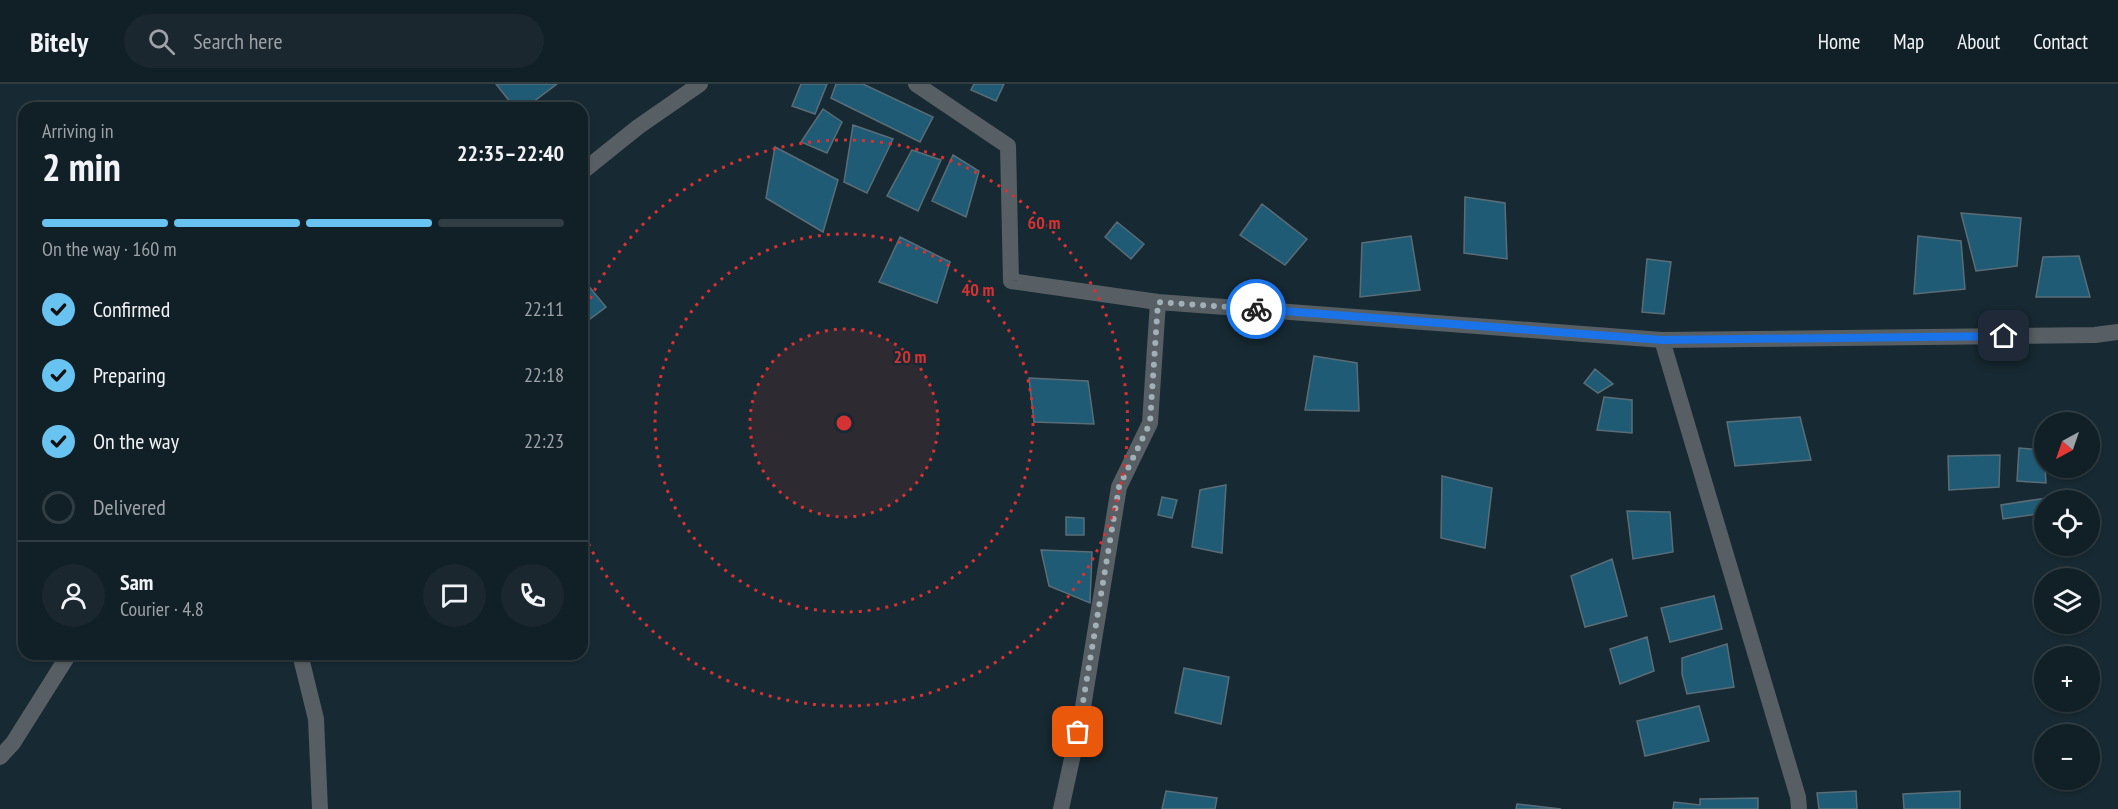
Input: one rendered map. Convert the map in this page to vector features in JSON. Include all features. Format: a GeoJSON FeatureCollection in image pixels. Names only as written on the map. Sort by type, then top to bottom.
{"type":"FeatureCollection","features":[{"type":"Feature","properties":{"kind":"street"},"geometry":{"type":"LineString","coordinates":[[588,167],[638,127],[700,84]]}},
{"type":"Feature","properties":{"kind":"street"},"geometry":{"type":"LineString","coordinates":[[916,84],[1008,146],[1011,281],[1158,302],[1662,340],[2096,335],[2118,332]]}},
{"type":"Feature","properties":{"kind":"street"},"geometry":{"type":"LineString","coordinates":[[1061,809],[1082,713],[1119,487],[1150,423],[1158,302]]}},
{"type":"Feature","properties":{"kind":"street"},"geometry":{"type":"LineString","coordinates":[[1662,340],[1800,809]]}},
{"type":"Feature","properties":{"kind":"street"},"geometry":{"type":"LineString","coordinates":[[0,757],[13,743],[65,660]]}},
{"type":"Feature","properties":{"kind":"street"},"geometry":{"type":"LineString","coordinates":[[301,660],[316,720],[320,809]]}},
{"type":"Feature","properties":{"kind":"building"},"geometry":{"type":"Polygon","coordinates":[[[496,84],[557,84],[533,102],[510,102],[496,84]]]}},
{"type":"Feature","properties":{"kind":"building"},"geometry":{"type":"Polygon","coordinates":[[[801,84],[827,84],[815,114],[792,106],[801,84]]]}},
{"type":"Feature","properties":{"kind":"building"},"geometry":{"type":"Polygon","coordinates":[[[836,84],[863,84],[933,117],[920,142],[831,98],[836,84]]]}},
{"type":"Feature","properties":{"kind":"building"},"geometry":{"type":"Polygon","coordinates":[[[974,84],[1004,84],[996,101],[971,90],[974,84]]]}},
{"type":"Feature","properties":{"kind":"building"},"geometry":{"type":"Polygon","coordinates":[[[823,109],[842,122],[827,153],[801,142],[823,109]]]}},
{"type":"Feature","properties":{"kind":"building"},"geometry":{"type":"Polygon","coordinates":[[[853,125],[893,139],[867,193],[844,182],[853,125]]]}},
{"type":"Feature","properties":{"kind":"building"},"geometry":{"type":"Polygon","coordinates":[[[775,147],[838,180],[823,232],[766,198],[775,147]]]}},
{"type":"Feature","properties":{"kind":"building"},"geometry":{"type":"Polygon","coordinates":[[[912,150],[941,160],[918,211],[887,196],[912,150]]]}},
{"type":"Feature","properties":{"kind":"building"},"geometry":{"type":"Polygon","coordinates":[[[953,155],[979,171],[966,217],[932,201],[953,155]]]}},
{"type":"Feature","properties":{"kind":"building"},"geometry":{"type":"Polygon","coordinates":[[[1465,197],[1505,203],[1507,259],[1464,253],[1465,197]]]}},
{"type":"Feature","properties":{"kind":"building"},"geometry":{"type":"Polygon","coordinates":[[[1262,204],[1307,239],[1285,265],[1240,235],[1262,204]]]}},
{"type":"Feature","properties":{"kind":"building"},"geometry":{"type":"Polygon","coordinates":[[[1961,213],[2021,218],[2017,266],[1976,271],[1961,213]]]}},
{"type":"Feature","properties":{"kind":"building"},"geometry":{"type":"Polygon","coordinates":[[[1117,222],[1144,244],[1131,259],[1105,237],[1117,222]]]}},
{"type":"Feature","properties":{"kind":"building"},"geometry":{"type":"Polygon","coordinates":[[[1411,236],[1420,290],[1360,297],[1362,243],[1411,236]]]}},
{"type":"Feature","properties":{"kind":"building"},"geometry":{"type":"Polygon","coordinates":[[[1918,236],[1961,241],[1965,289],[1914,294],[1918,236]]]}},
{"type":"Feature","properties":{"kind":"building"},"geometry":{"type":"Polygon","coordinates":[[[900,237],[950,262],[937,303],[879,282],[900,237]]]}},
{"type":"Feature","properties":{"kind":"building"},"geometry":{"type":"Polygon","coordinates":[[[2079,256],[2090,297],[2036,297],[2043,257],[2079,256]]]}},
{"type":"Feature","properties":{"kind":"building"},"geometry":{"type":"Polygon","coordinates":[[[1647,259],[1671,262],[1664,314],[1642,312],[1647,259]]]}},
{"type":"Feature","properties":{"kind":"building"},"geometry":{"type":"Polygon","coordinates":[[[588,285],[606,307],[588,320],[588,285]]]}},
{"type":"Feature","properties":{"kind":"building"},"geometry":{"type":"Polygon","coordinates":[[[1314,356],[1357,363],[1359,411],[1305,410],[1314,356]]]}},
{"type":"Feature","properties":{"kind":"building"},"geometry":{"type":"Polygon","coordinates":[[[1595,369],[1613,384],[1598,393],[1584,383],[1595,369]]]}},
{"type":"Feature","properties":{"kind":"building"},"geometry":{"type":"Polygon","coordinates":[[[1029,378],[1088,381],[1094,424],[1034,422],[1029,378]]]}},
{"type":"Feature","properties":{"kind":"building"},"geometry":{"type":"Polygon","coordinates":[[[1604,397],[1632,400],[1632,433],[1597,430],[1604,397]]]}},
{"type":"Feature","properties":{"kind":"building"},"geometry":{"type":"Polygon","coordinates":[[[1800,417],[1811,460],[1735,466],[1727,422],[1800,417]]]}},
{"type":"Feature","properties":{"kind":"building"},"geometry":{"type":"Polygon","coordinates":[[[2019,448],[2034,449],[2034,478],[2046,478],[2046,483],[2017,481],[2019,448]]]}},
{"type":"Feature","properties":{"kind":"building"},"geometry":{"type":"Polygon","coordinates":[[[2000,455],[1999,487],[1949,490],[1948,456],[2000,455]]]}},
{"type":"Feature","properties":{"kind":"building"},"geometry":{"type":"Polygon","coordinates":[[[1442,476],[1492,488],[1485,548],[1441,538],[1442,476]]]}},
{"type":"Feature","properties":{"kind":"building"},"geometry":{"type":"Polygon","coordinates":[[[1226,485],[1222,553],[1192,547],[1200,490],[1226,485]]]}},
{"type":"Feature","properties":{"kind":"building"},"geometry":{"type":"Polygon","coordinates":[[[1162,497],[1177,500],[1172,518],[1158,515],[1162,497]]]}},
{"type":"Feature","properties":{"kind":"building"},"geometry":{"type":"Polygon","coordinates":[[[2034,500],[2034,514],[2003,519],[2001,505],[2034,500]]]}},
{"type":"Feature","properties":{"kind":"building"},"geometry":{"type":"Polygon","coordinates":[[[1627,511],[1670,512],[1673,552],[1633,559],[1627,511]]]}},
{"type":"Feature","properties":{"kind":"building"},"geometry":{"type":"Polygon","coordinates":[[[1066,517],[1084,518],[1084,535],[1066,535],[1066,517]]]}},
{"type":"Feature","properties":{"kind":"building"},"geometry":{"type":"Polygon","coordinates":[[[1041,550],[1092,552],[1090,603],[1049,586],[1041,550]]]}},
{"type":"Feature","properties":{"kind":"building"},"geometry":{"type":"Polygon","coordinates":[[[1612,559],[1627,616],[1585,627],[1571,576],[1612,559]]]}},
{"type":"Feature","properties":{"kind":"building"},"geometry":{"type":"Polygon","coordinates":[[[1714,596],[1722,629],[1670,642],[1661,608],[1714,596]]]}},
{"type":"Feature","properties":{"kind":"building"},"geometry":{"type":"Polygon","coordinates":[[[1647,637],[1654,671],[1620,684],[1610,649],[1647,637]]]}},
{"type":"Feature","properties":{"kind":"building"},"geometry":{"type":"Polygon","coordinates":[[[1727,644],[1734,687],[1687,694],[1682,674],[1682,658],[1727,644]]]}},
{"type":"Feature","properties":{"kind":"building"},"geometry":{"type":"Polygon","coordinates":[[[1184,668],[1229,677],[1221,724],[1175,713],[1184,668]]]}},
{"type":"Feature","properties":{"kind":"building"},"geometry":{"type":"Polygon","coordinates":[[[1699,706],[1709,741],[1645,756],[1637,721],[1699,706]]]}},
{"type":"Feature","properties":{"kind":"building"},"geometry":{"type":"Polygon","coordinates":[[[1166,791],[1217,798],[1215,809],[1162,809],[1166,791]]]}},
{"type":"Feature","properties":{"kind":"building"},"geometry":{"type":"Polygon","coordinates":[[[1856,791],[1857,809],[1819,809],[1817,793],[1856,791]]]}},
{"type":"Feature","properties":{"kind":"building"},"geometry":{"type":"Polygon","coordinates":[[[1960,791],[1960,809],[1904,809],[1903,794],[1960,791]]]}},
{"type":"Feature","properties":{"kind":"building"},"geometry":{"type":"Polygon","coordinates":[[[1758,798],[1758,809],[1673,809],[1674,802],[1700,805],[1700,799],[1758,798]]]}},
{"type":"Feature","properties":{"kind":"building"},"geometry":{"type":"Polygon","coordinates":[[[1517,804],[1561,809],[1516,809],[1517,804]]]}},
{"type":"Feature","properties":{"kind":"way so far"},"geometry":{"type":"LineString","coordinates":[[1078,732],[1119,487],[1150,423],[1158,302],[1256,309]]}},
{"type":"Feature","properties":{"kind":"route"},"geometry":{"type":"LineString","coordinates":[[1256,309],[1662,340],[2004,336]]}}]}
